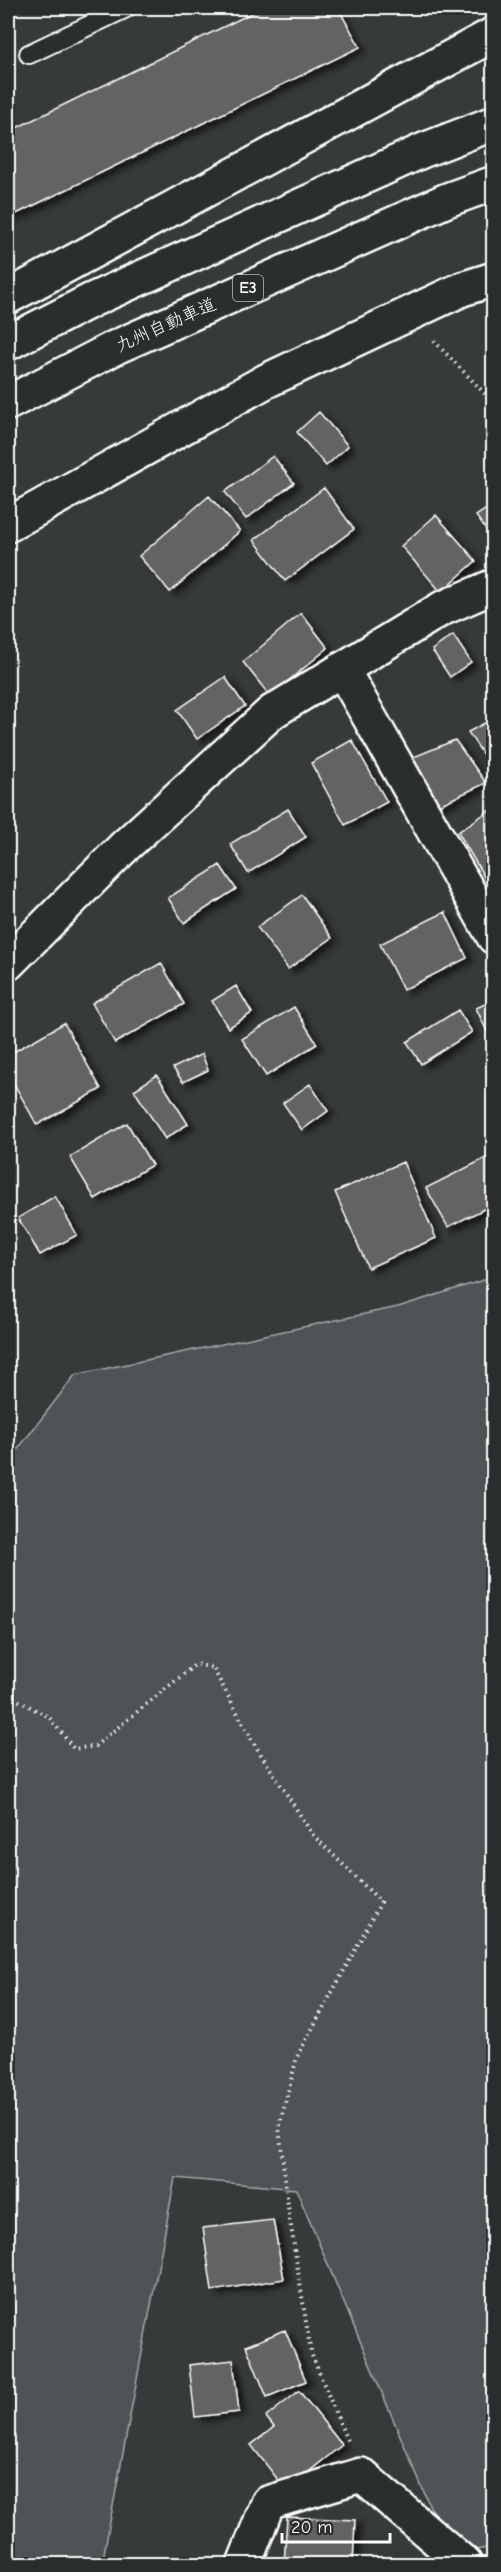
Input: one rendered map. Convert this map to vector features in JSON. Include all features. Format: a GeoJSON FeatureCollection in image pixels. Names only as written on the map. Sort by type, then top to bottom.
{"type":"FeatureCollection","features":[{"type":"Feature","properties":{"kind":"main road"},"geometry":{"type":"LineString","coordinates":[[8,297],[494,34]]}},
{"type":"Feature","properties":{"kind":"main road"},"geometry":{"type":"LineString","coordinates":[[8,343],[92,300],[402,159],[494,123]]}},
{"type":"Feature","properties":{"kind":"main road","name":"九州自動車道"},"geometry":{"type":"LineString","coordinates":[[8,403],[116,347],[447,200],[494,183]]}},
{"type":"Feature","properties":{"kind":"main road"},"geometry":{"type":"LineString","coordinates":[[8,525],[266,381],[462,289],[494,279]]}},
{"type":"Feature","properties":{"kind":"main road"},"geometry":{"type":"LineString","coordinates":[[8,963],[124,846],[272,712],[441,609],[494,586]]}},
{"type":"Feature","properties":{"kind":"main road"},"geometry":{"type":"LineString","coordinates":[[342,669],[494,937]]}},
{"type":"Feature","properties":{"kind":"main road"},"geometry":{"type":"LineString","coordinates":[[244,2565],[268,2503],[361,2475],[465,2565]]}},
{"type":"Feature","properties":{"kind":"lane"},"geometry":{"type":"LineString","coordinates":[[28,54],[126,8]]}},
{"type":"Feature","properties":{"kind":"path"},"geometry":{"type":"LineString","coordinates":[[409,314],[494,403]]}},
{"type":"Feature","properties":{"kind":"path"},"geometry":{"type":"LineString","coordinates":[[8,1695],[49,1717],[74,1749],[96,1746],[196,1664],[213,1668],[253,1742],[313,1835],[381,1902],[297,2056],[279,2127],[289,2214],[311,2353],[361,2475]]}},
{"type":"Feature","properties":{"kind":"shaded area"},"geometry":{"type":"Polygon","coordinates":[[[493,1277],[493,2547],[450,2554],[296,2189],[175,2178],[102,2564],[8,2564],[8,1462],[75,1375],[398,1307],[493,1277]]]}},
{"type":"Feature","properties":{"kind":"building"},"geometry":{"type":"Polygon","coordinates":[[[262,8],[338,8],[360,47],[8,218],[8,132],[262,8]]]}},
{"type":"Feature","properties":{"kind":"building"},"geometry":{"type":"Polygon","coordinates":[[[319,412],[348,446],[326,466],[297,432],[319,412]]]}},
{"type":"Feature","properties":{"kind":"building"},"geometry":{"type":"Polygon","coordinates":[[[273,456],[294,483],[246,519],[225,492],[273,456]]]}},
{"type":"Feature","properties":{"kind":"building"},"geometry":{"type":"Polygon","coordinates":[[[324,488],[354,529],[285,581],[254,540],[324,488]]]}},
{"type":"Feature","properties":{"kind":"building"},"geometry":{"type":"Polygon","coordinates":[[[209,496],[240,531],[170,592],[139,556],[209,496]]]}},
{"type":"Feature","properties":{"kind":"building"},"geometry":{"type":"Polygon","coordinates":[[[494,504],[494,541],[476,516],[494,504]]]}},
{"type":"Feature","properties":{"kind":"building"},"geometry":{"type":"Polygon","coordinates":[[[436,515],[476,561],[441,592],[401,546],[436,515]]]}},
{"type":"Feature","properties":{"kind":"building"},"geometry":{"type":"Polygon","coordinates":[[[301,613],[328,648],[270,696],[243,662],[301,613]]]}},
{"type":"Feature","properties":{"kind":"building"},"geometry":{"type":"Polygon","coordinates":[[[453,635],[471,662],[450,677],[432,650],[453,635]]]}},
{"type":"Feature","properties":{"kind":"building"},"geometry":{"type":"Polygon","coordinates":[[[225,677],[245,706],[197,739],[177,710],[225,677]]]}},
{"type":"Feature","properties":{"kind":"building"},"geometry":{"type":"Polygon","coordinates":[[[494,718],[494,771],[468,732],[494,718]]]}},
{"type":"Feature","properties":{"kind":"building"},"geometry":{"type":"Polygon","coordinates":[[[352,740],[387,802],[345,825],[311,763],[352,740]]]}},
{"type":"Feature","properties":{"kind":"building"},"geometry":{"type":"Polygon","coordinates":[[[455,740],[486,783],[437,806],[409,759],[455,740]]]}},
{"type":"Feature","properties":{"kind":"building"},"geometry":{"type":"Polygon","coordinates":[[[288,809],[306,837],[248,873],[230,844],[288,809]]]}},
{"type":"Feature","properties":{"kind":"building"},"geometry":{"type":"Polygon","coordinates":[[[490,810],[494,816],[494,894],[458,832],[490,810]]]}},
{"type":"Feature","properties":{"kind":"building"},"geometry":{"type":"Polygon","coordinates":[[[220,865],[236,889],[184,923],[168,898],[220,865]]]}},
{"type":"Feature","properties":{"kind":"building"},"geometry":{"type":"Polygon","coordinates":[[[302,895],[332,938],[288,969],[257,927],[302,895]]]}},
{"type":"Feature","properties":{"kind":"building"},"geometry":{"type":"Polygon","coordinates":[[[445,912],[467,958],[403,990],[380,944],[445,912]]]}},
{"type":"Feature","properties":{"kind":"building"},"geometry":{"type":"Polygon","coordinates":[[[161,963],[184,1004],[115,1043],[92,1003],[161,963]]]}},
{"type":"Feature","properties":{"kind":"building"},"geometry":{"type":"Polygon","coordinates":[[[236,986],[252,1013],[228,1028],[212,1001],[236,986]]]}},
{"type":"Feature","properties":{"kind":"building"},"geometry":{"type":"Polygon","coordinates":[[[494,1000],[494,1044],[493,1044],[476,1008],[494,1000]]]}},
{"type":"Feature","properties":{"kind":"building"},"geometry":{"type":"Polygon","coordinates":[[[294,1007],[317,1044],[266,1076],[242,1039],[294,1007]]]}},
{"type":"Feature","properties":{"kind":"building"},"geometry":{"type":"Polygon","coordinates":[[[458,1010],[472,1032],[421,1064],[407,1042],[458,1010]]]}},
{"type":"Feature","properties":{"kind":"building"},"geometry":{"type":"Polygon","coordinates":[[[64,1023],[101,1089],[37,1125],[8,1073],[8,1055],[64,1023]]]}},
{"type":"Feature","properties":{"kind":"building"},"geometry":{"type":"Polygon","coordinates":[[[202,1054],[208,1070],[183,1082],[173,1068],[202,1054]]]}},
{"type":"Feature","properties":{"kind":"building"},"geometry":{"type":"Polygon","coordinates":[[[157,1075],[188,1124],[165,1139],[134,1090],[157,1075]]]}},
{"type":"Feature","properties":{"kind":"building"},"geometry":{"type":"Polygon","coordinates":[[[310,1084],[328,1111],[302,1130],[283,1103],[310,1084]]]}},
{"type":"Feature","properties":{"kind":"building"},"geometry":{"type":"Polygon","coordinates":[[[127,1123],[152,1165],[95,1199],[70,1157],[127,1123]]]}},
{"type":"Feature","properties":{"kind":"building"},"geometry":{"type":"Polygon","coordinates":[[[494,1154],[494,1204],[448,1227],[426,1188],[494,1154]]]}},
{"type":"Feature","properties":{"kind":"building"},"geometry":{"type":"Polygon","coordinates":[[[403,1162],[436,1238],[368,1268],[335,1192],[403,1162]]]}},
{"type":"Feature","properties":{"kind":"building"},"geometry":{"type":"Polygon","coordinates":[[[55,1196],[77,1235],[40,1255],[18,1218],[55,1196]]]}},
{"type":"Feature","properties":{"kind":"building"},"geometry":{"type":"Polygon","coordinates":[[[273,2220],[284,2279],[212,2291],[203,2228],[273,2220]]]}},
{"type":"Feature","properties":{"kind":"building"},"geometry":{"type":"Polygon","coordinates":[[[285,2330],[306,2381],[267,2397],[246,2346],[285,2330]]]}},
{"type":"Feature","properties":{"kind":"building"},"geometry":{"type":"Polygon","coordinates":[[[233,2360],[239,2412],[195,2417],[189,2365],[233,2360]]]}},
{"type":"Feature","properties":{"kind":"building"},"geometry":{"type":"Polygon","coordinates":[[[299,2391],[342,2445],[286,2490],[251,2445],[274,2427],[266,2417],[299,2391]]]}},
{"type":"Feature","properties":{"kind":"building"},"geometry":{"type":"Polygon","coordinates":[[[287,2517],[355,2520],[353,2564],[284,2564],[287,2517]]]}}]}
